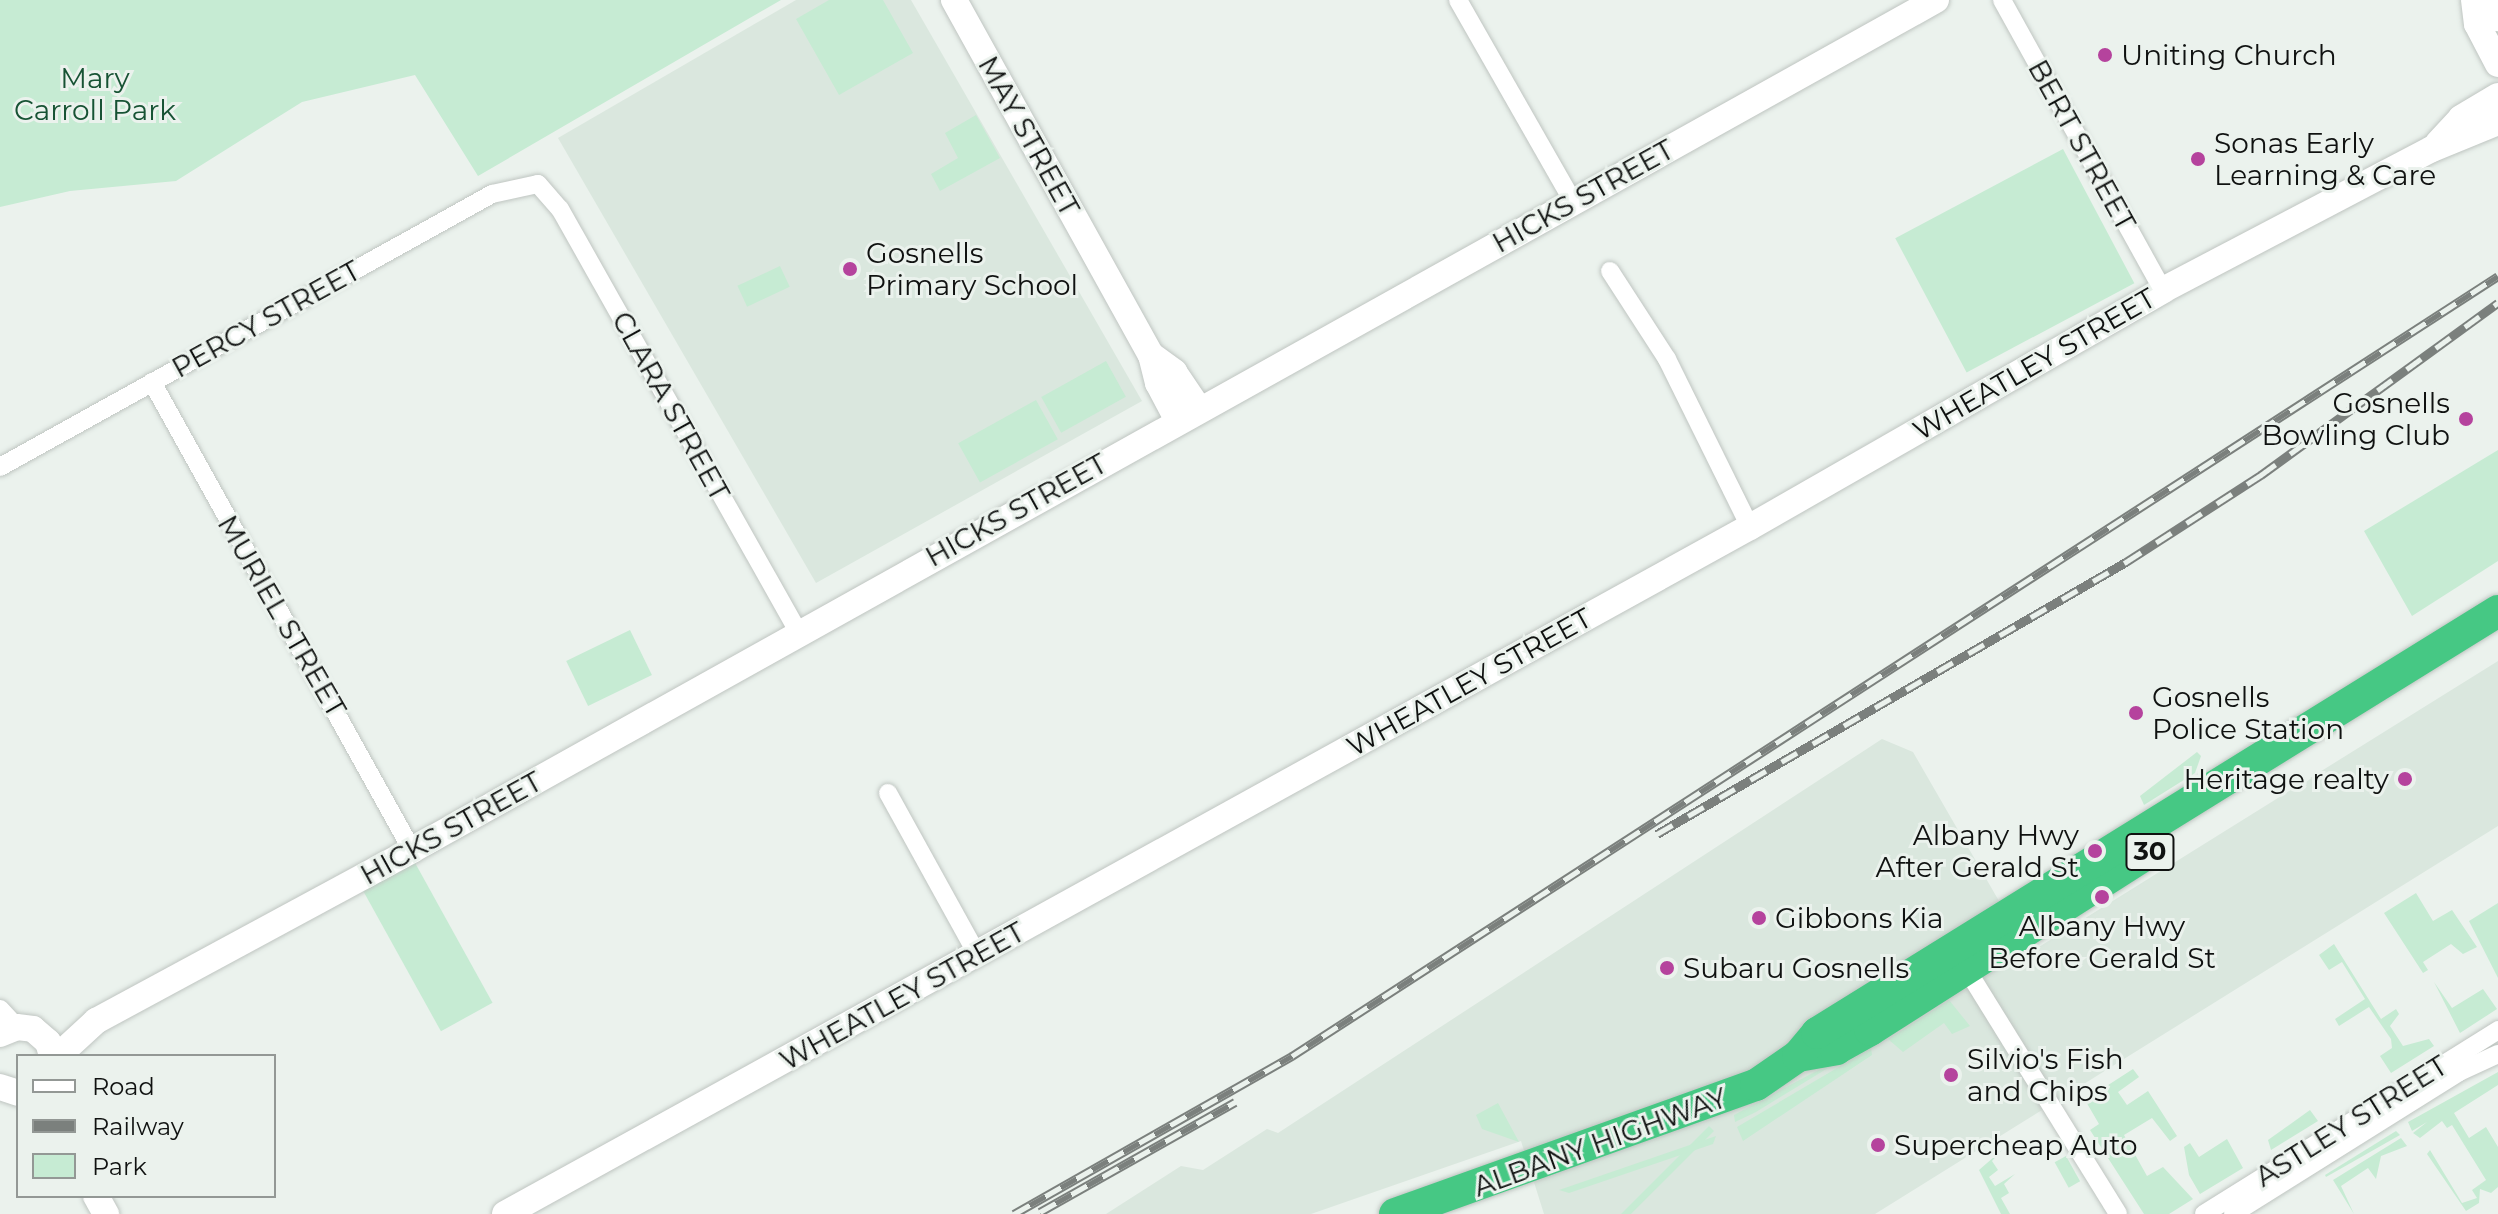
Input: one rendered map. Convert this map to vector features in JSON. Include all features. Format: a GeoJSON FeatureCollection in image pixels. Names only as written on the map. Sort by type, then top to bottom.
{"type":"FeatureCollection","features":[{"type":"Feature","properties":{"kind":"highway","name":"ALBANY HIGHWAY"},"geometry":{"type":"LineString","coordinates":[[1395,1214],[1719,1101],[1798,1056],[1847,1043],[1960,959],[2498,611]]}},
{"type":"Feature","properties":{"kind":"highway","name":"ALBANY HIGHWAY"},"geometry":{"type":"LineString","coordinates":[[1960,959],[2498,636]]}},
{"type":"Feature","properties":{"kind":"street","name":"MAY STREET"},"geometry":{"type":"LineString","coordinates":[[954,0],[1151,355],[1158,383],[1188,415]]}},
{"type":"Feature","properties":{"kind":"street"},"geometry":{"type":"LineString","coordinates":[[1458,0],[1573,202]]}},
{"type":"Feature","properties":{"kind":"street","name":"HICKS STREET"},"geometry":{"type":"LineString","coordinates":[[57,1054],[96,1021],[412,850],[1936,0]]}},
{"type":"Feature","properties":{"kind":"street","name":"BERT STREET"},"geometry":{"type":"LineString","coordinates":[[2002,0],[2163,290]]}},
{"type":"Feature","properties":{"kind":"street"},"geometry":{"type":"LineString","coordinates":[[2474,0],[2477,24],[2498,64]]}},
{"type":"Feature","properties":{"kind":"street"},"geometry":{"type":"LineString","coordinates":[[2481,0],[2498,18]]}},
{"type":"Feature","properties":{"kind":"street","name":"WHEATLEY STREET"},"geometry":{"type":"LineString","coordinates":[[2432,149],[2461,118],[2498,96]]}},
{"type":"Feature","properties":{"kind":"street","name":"WHEATLEY STREET"},"geometry":{"type":"LineString","coordinates":[[505,1214],[1750,527],[2163,290],[2432,149],[2498,122]]}},
{"type":"Feature","properties":{"kind":"street","name":"PERCY STREET"},"geometry":{"type":"LineString","coordinates":[[0,467],[492,194],[538,184]]}},
{"type":"Feature","properties":{"kind":"street","name":"CLARA STREET"},"geometry":{"type":"LineString","coordinates":[[538,184],[560,209],[798,632]]}},
{"type":"Feature","properties":{"kind":"street"},"geometry":{"type":"LineString","coordinates":[[1610,271],[1667,359],[1750,527]]}},
{"type":"Feature","properties":{"kind":"street","name":"MURIEL STREET"},"geometry":{"type":"LineString","coordinates":[[152,382],[412,850]]}},
{"type":"Feature","properties":{"kind":"street"},"geometry":{"type":"LineString","coordinates":[[888,793],[977,954]]}},
{"type":"Feature","properties":{"kind":"street"},"geometry":{"type":"LineString","coordinates":[[1960,959],[2116,1206],[2131,1214]]}},
{"type":"Feature","properties":{"kind":"street","name":"HICKS STREET"},"geometry":{"type":"LineString","coordinates":[[12,1025],[96,1021]]}},
{"type":"Feature","properties":{"kind":"street"},"geometry":{"type":"LineString","coordinates":[[12,1025],[48,1042],[54,1054]]}},
{"type":"Feature","properties":{"kind":"street","name":"ASTLEY STREET"},"geometry":{"type":"LineString","coordinates":[[2204,1214],[2498,1030]]}},
{"type":"Feature","properties":{"kind":"street","name":"ASTLEY STREET"},"geometry":{"type":"LineString","coordinates":[[2233,1214],[2459,1072],[2498,1054]]}},
{"type":"Feature","properties":{"kind":"shaded area","name":"Gosnells Primary School"},"geometry":{"type":"Polygon","coordinates":[[[796,0],[911,0],[1142,401],[816,583],[558,138],[796,0]]]}},
{"type":"Feature","properties":{"kind":"shaded area"},"geometry":{"type":"Polygon","coordinates":[[[2498,661],[2498,826],[1875,1214],[1544,1214],[1521,1141],[1311,1214],[1106,1214],[1181,1166],[1203,1170],[1267,1129],[1278,1133],[1882,739],[1913,752],[2029,953],[2498,661]]]}},
{"type":"Feature","properties":{"kind":"green space","name":"Mary Carroll Park"},"geometry":{"type":"Polygon","coordinates":[[[0,0],[781,0],[478,176],[415,75],[302,102],[176,181],[70,191],[0,207],[0,0]]]}},
{"type":"Feature","properties":{"kind":"green space"},"geometry":{"type":"Polygon","coordinates":[[[829,0],[883,0],[913,53],[839,95],[796,19],[829,0]]]}},
{"type":"Feature","properties":{"kind":"green space"},"geometry":{"type":"Polygon","coordinates":[[[976,115],[1000,158],[940,191],[931,174],[958,158],[945,133],[976,115]]]}},
{"type":"Feature","properties":{"kind":"green space"},"geometry":{"type":"Polygon","coordinates":[[[2063,149],[2134,283],[1967,372],[1895,238],[2063,149]]]}},
{"type":"Feature","properties":{"kind":"green space"},"geometry":{"type":"Polygon","coordinates":[[[780,266],[790,287],[747,307],[737,286],[780,266]]]}},
{"type":"Feature","properties":{"kind":"green space"},"geometry":{"type":"Polygon","coordinates":[[[1106,361],[1126,397],[1061,433],[1041,397],[1106,361]]]}},
{"type":"Feature","properties":{"kind":"green space"},"geometry":{"type":"Polygon","coordinates":[[[1036,400],[1058,439],[980,483],[958,443],[1036,400]]]}},
{"type":"Feature","properties":{"kind":"green space"},"geometry":{"type":"Polygon","coordinates":[[[2498,450],[2498,561],[2412,616],[2364,531],[2498,450]]]}},
{"type":"Feature","properties":{"kind":"green space"},"geometry":{"type":"Polygon","coordinates":[[[630,630],[652,675],[588,706],[566,661],[630,630]]]}},
{"type":"Feature","properties":{"kind":"green space"},"geometry":{"type":"Polygon","coordinates":[[[2197,752],[2201,756],[2195,773],[2144,805],[2140,796],[2197,752]]]}},
{"type":"Feature","properties":{"kind":"green space"},"geometry":{"type":"Polygon","coordinates":[[[414,861],[493,1003],[441,1031],[362,890],[414,861]]]}},
{"type":"Feature","properties":{"kind":"green space"},"geometry":{"type":"Polygon","coordinates":[[[2416,893],[2433,921],[2452,910],[2477,947],[2463,954],[2451,944],[2423,962],[2428,970],[2423,973],[2384,913],[2416,893]]]}},
{"type":"Feature","properties":{"kind":"green space"},"geometry":{"type":"Polygon","coordinates":[[[2498,903],[2498,978],[2469,921],[2498,903]]]}},
{"type":"Feature","properties":{"kind":"green space"},"geometry":{"type":"Polygon","coordinates":[[[2334,944],[2381,1019],[2396,1009],[2399,1014],[2390,1026],[2403,1046],[2429,1039],[2434,1046],[2391,1073],[2380,1056],[2392,1048],[2391,1039],[2369,1007],[2339,1026],[2335,1019],[2365,999],[2342,962],[2329,970],[2319,955],[2334,944]]]}},
{"type":"Feature","properties":{"kind":"green space"},"geometry":{"type":"Polygon","coordinates":[[[2434,982],[2452,1008],[2483,989],[2497,1009],[2460,1033],[2434,982]]]}},
{"type":"Feature","properties":{"kind":"green space"},"geometry":{"type":"Polygon","coordinates":[[[1949,1000],[1970,1026],[1952,1034],[1944,1023],[1903,1052],[1888,1039],[1949,1000]]]}},
{"type":"Feature","properties":{"kind":"green space"},"geometry":{"type":"Polygon","coordinates":[[[1869,1043],[1756,1112],[1735,1122],[1734,1115],[1869,1043]]]}},
{"type":"Feature","properties":{"kind":"green space"},"geometry":{"type":"Polygon","coordinates":[[[1871,1048],[1872,1055],[1743,1141],[1737,1127],[1871,1048]]]}},
{"type":"Feature","properties":{"kind":"green space"},"geometry":{"type":"Polygon","coordinates":[[[2133,1069],[2139,1077],[2118,1092],[2127,1105],[2148,1091],[2177,1136],[2170,1141],[2152,1118],[2124,1135],[2147,1176],[2163,1167],[2193,1199],[2169,1214],[2144,1214],[2090,1130],[2099,1124],[2085,1100],[2133,1069]]]}},
{"type":"Feature","properties":{"kind":"green space"},"geometry":{"type":"Polygon","coordinates":[[[2498,1072],[2498,1085],[2454,1113],[2469,1138],[2486,1127],[2498,1147],[2498,1187],[2491,1193],[2480,1189],[2479,1203],[2466,1211],[2427,1154],[2430,1150],[2462,1203],[2477,1198],[2472,1190],[2486,1180],[2452,1125],[2447,1128],[2442,1121],[2420,1138],[2413,1133],[2427,1122],[2412,1131],[2408,1122],[2498,1072]]]}},
{"type":"Feature","properties":{"kind":"green space"},"geometry":{"type":"Polygon","coordinates":[[[1498,1103],[1519,1142],[1482,1129],[1476,1115],[1498,1103]]]}},
{"type":"Feature","properties":{"kind":"green space"},"geometry":{"type":"Polygon","coordinates":[[[2310,1110],[2318,1121],[2271,1150],[2268,1140],[2310,1110]]]}},
{"type":"Feature","properties":{"kind":"green space"},"geometry":{"type":"Polygon","coordinates":[[[1709,1126],[1714,1131],[1631,1214],[1621,1214],[1709,1126]]]}},
{"type":"Feature","properties":{"kind":"green space"},"geometry":{"type":"Polygon","coordinates":[[[2396,1131],[2400,1135],[2326,1177],[2325,1175],[2396,1131]]]}},
{"type":"Feature","properties":{"kind":"green space"},"geometry":{"type":"Polygon","coordinates":[[[1716,1136],[1713,1144],[1569,1193],[1559,1190],[1716,1136]]]}},
{"type":"Feature","properties":{"kind":"green space"},"geometry":{"type":"Polygon","coordinates":[[[2401,1138],[2407,1146],[2381,1156],[2376,1179],[2368,1168],[2341,1186],[2354,1214],[2333,1180],[2401,1138]]]}},
{"type":"Feature","properties":{"kind":"green space"},"geometry":{"type":"Polygon","coordinates":[[[2227,1139],[2243,1168],[2200,1194],[2189,1175],[2184,1147],[2190,1143],[2199,1157],[2227,1139]]]}},
{"type":"Feature","properties":{"kind":"green space"},"geometry":{"type":"Polygon","coordinates":[[[2002,1150],[1992,1161],[1998,1170],[1989,1177],[1995,1186],[2015,1174],[2004,1184],[2009,1193],[2001,1198],[2010,1214],[2001,1214],[1979,1170],[2002,1150]]]}},
{"type":"Feature","properties":{"kind":"green space"},"geometry":{"type":"Polygon","coordinates":[[[2066,1156],[2080,1181],[2069,1188],[2055,1162],[2066,1156]]]}},
{"type":"Feature","properties":{"kind":"railway"},"geometry":{"type":"LineString","coordinates":[[1014,1214],[1292,1056],[2498,276]]}},
{"type":"Feature","properties":{"kind":"railway"},"geometry":{"type":"LineString","coordinates":[[1657,834],[2126,562],[2261,475],[2498,303]]}},
{"type":"Feature","properties":{"kind":"railway"},"geometry":{"type":"LineString","coordinates":[[1040,1212],[1235,1102]]}},
{"type":"Feature","properties":{"kind":"place","name":"Uniting Church"},"geometry":{"type":"Point","coordinates":[2105,55]}},
{"type":"Feature","properties":{"kind":"place","name":"Sonas Early Learning & Care"},"geometry":{"type":"Point","coordinates":[2198,159]}},
{"type":"Feature","properties":{"kind":"place","name":"Gosnells Primary School"},"geometry":{"type":"Point","coordinates":[850,269]}},
{"type":"Feature","properties":{"kind":"place","name":"Gosnells Bowling Club"},"geometry":{"type":"Point","coordinates":[2466,419]}},
{"type":"Feature","properties":{"kind":"place","name":"Gosnells Police Station"},"geometry":{"type":"Point","coordinates":[2136,713]}},
{"type":"Feature","properties":{"kind":"place","name":"Heritage realty"},"geometry":{"type":"Point","coordinates":[2405,779]}},
{"type":"Feature","properties":{"kind":"place","name":"Albany Hwy After Gerald St"},"geometry":{"type":"Point","coordinates":[2095,851]}},
{"type":"Feature","properties":{"kind":"place","name":"Albany Hwy Before Gerald St"},"geometry":{"type":"Point","coordinates":[2102,897]}},
{"type":"Feature","properties":{"kind":"place","name":"Gibbons Kia"},"geometry":{"type":"Point","coordinates":[1759,918]}},
{"type":"Feature","properties":{"kind":"place","name":"Subaru Gosnells"},"geometry":{"type":"Point","coordinates":[1667,968]}},
{"type":"Feature","properties":{"kind":"place","name":"Silvio's Fish and Chips"},"geometry":{"type":"Point","coordinates":[1951,1075]}},
{"type":"Feature","properties":{"kind":"place","name":"Supercheap Auto"},"geometry":{"type":"Point","coordinates":[1878,1145]}}]}
